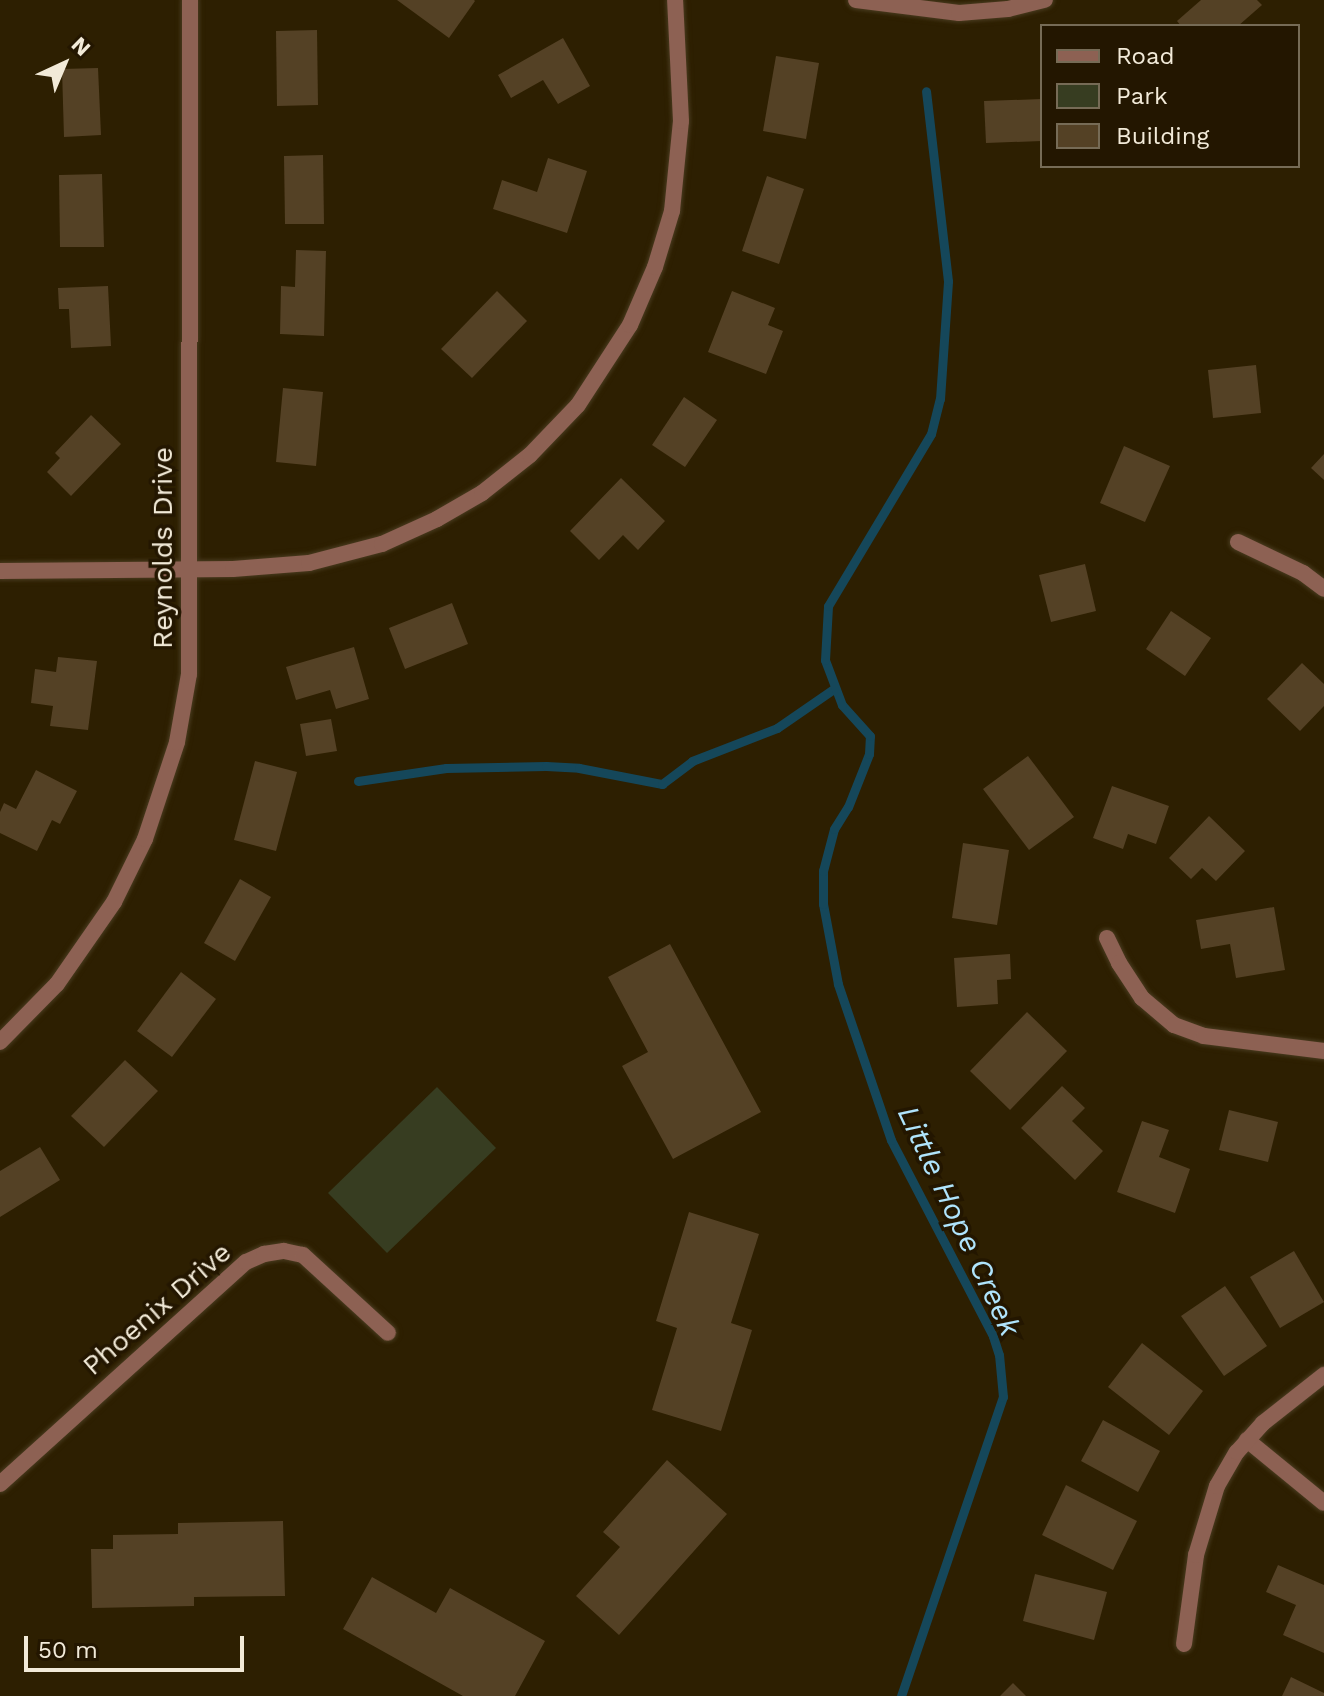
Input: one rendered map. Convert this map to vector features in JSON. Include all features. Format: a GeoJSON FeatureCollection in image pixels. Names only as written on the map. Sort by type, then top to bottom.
{"type":"FeatureCollection","features":[{"type":"Feature","properties":{"kind":"street","name":"Reynolds Drive"},"geometry":{"type":"LineString","coordinates":[[0,1042],[57,984],[95,931],[145,839],[177,742],[189,674],[190,0]]}},
{"type":"Feature","properties":{"kind":"street"},"geometry":{"type":"LineString","coordinates":[[0,571],[189,569],[309,563],[382,544],[437,519],[482,493],[530,455],[578,405],[630,325],[655,267],[672,211],[681,121],[675,0]]}},
{"type":"Feature","properties":{"kind":"street"},"geometry":{"type":"LineString","coordinates":[[856,0],[959,13],[1008,9],[1045,0]]}},
{"type":"Feature","properties":{"kind":"street"},"geometry":{"type":"LineString","coordinates":[[1238,542],[1303,573],[1324,589]]}},
{"type":"Feature","properties":{"kind":"street"},"geometry":{"type":"LineString","coordinates":[[1107,938],[1142,998],[1174,1025],[1204,1036],[1324,1051]]}},
{"type":"Feature","properties":{"kind":"street","name":"Phoenix Drive"},"geometry":{"type":"LineString","coordinates":[[0,1484],[182,1323],[246,1262],[264,1254],[284,1251],[303,1255],[388,1333]]}},
{"type":"Feature","properties":{"kind":"street"},"geometry":{"type":"LineString","coordinates":[[1184,1644],[1204,1517],[1217,1486],[1247,1440],[1324,1375]]}},
{"type":"Feature","properties":{"kind":"street"},"geometry":{"type":"LineString","coordinates":[[1247,1440],[1324,1503]]}},
{"type":"Feature","properties":{"kind":"green space"},"geometry":{"type":"Polygon","coordinates":[[[437,1087],[496,1148],[387,1253],[328,1193],[437,1087]]]}},
{"type":"Feature","properties":{"kind":"building"},"geometry":{"type":"Polygon","coordinates":[[[397,0],[474,0],[475,1],[449,38],[397,0]]]}},
{"type":"Feature","properties":{"kind":"building"},"geometry":{"type":"Polygon","coordinates":[[[1201,0],[1257,0],[1262,5],[1240,24],[1179,24],[1177,21],[1201,0]]]}},
{"type":"Feature","properties":{"kind":"building"},"geometry":{"type":"Polygon","coordinates":[[[317,30],[318,105],[277,106],[276,31],[317,30]]]}},
{"type":"Feature","properties":{"kind":"building"},"geometry":{"type":"Polygon","coordinates":[[[563,38],[590,86],[558,104],[543,80],[511,98],[498,75],[563,38]]]}},
{"type":"Feature","properties":{"kind":"building"},"geometry":{"type":"Polygon","coordinates":[[[776,56],[819,63],[806,139],[763,131],[776,56]]]}},
{"type":"Feature","properties":{"kind":"building"},"geometry":{"type":"Polygon","coordinates":[[[98,68],[101,135],[64,137],[62,69],[98,68]]]}},
{"type":"Feature","properties":{"kind":"building"},"geometry":{"type":"Polygon","coordinates":[[[1040,99],[1040,141],[986,143],[984,101],[1040,99]]]}},
{"type":"Feature","properties":{"kind":"building"},"geometry":{"type":"Polygon","coordinates":[[[323,155],[324,224],[285,224],[284,156],[323,155]]]}},
{"type":"Feature","properties":{"kind":"building"},"geometry":{"type":"Polygon","coordinates":[[[548,158],[587,171],[567,233],[493,209],[502,180],[537,192],[548,158]]]}},
{"type":"Feature","properties":{"kind":"building"},"geometry":{"type":"Polygon","coordinates":[[[102,174],[104,247],[60,247],[59,175],[102,174]]]}},
{"type":"Feature","properties":{"kind":"building"},"geometry":{"type":"Polygon","coordinates":[[[767,176],[804,189],[779,264],[742,251],[767,176]]]}},
{"type":"Feature","properties":{"kind":"building"},"geometry":{"type":"Polygon","coordinates":[[[296,250],[326,251],[324,336],[280,334],[281,286],[295,287],[296,250]]]}},
{"type":"Feature","properties":{"kind":"building"},"geometry":{"type":"Polygon","coordinates":[[[108,286],[111,346],[71,348],[69,309],[59,309],[58,288],[108,286]]]}},
{"type":"Feature","properties":{"kind":"building"},"geometry":{"type":"Polygon","coordinates":[[[497,291],[527,321],[472,378],[441,349],[497,291]]]}},
{"type":"Feature","properties":{"kind":"building"},"geometry":{"type":"Polygon","coordinates":[[[732,291],[775,308],[768,325],[783,331],[766,374],[708,352],[732,291]]]}},
{"type":"Feature","properties":{"kind":"building"},"geometry":{"type":"Polygon","coordinates":[[[1256,365],[1261,413],[1213,418],[1208,370],[1256,365]]]}},
{"type":"Feature","properties":{"kind":"building"},"geometry":{"type":"Polygon","coordinates":[[[283,388],[323,392],[316,466],[276,462],[283,388]]]}},
{"type":"Feature","properties":{"kind":"building"},"geometry":{"type":"Polygon","coordinates":[[[684,397],[717,420],[685,467],[652,445],[684,397]]]}},
{"type":"Feature","properties":{"kind":"building"},"geometry":{"type":"Polygon","coordinates":[[[91,415],[121,444],[71,496],[47,472],[60,458],[55,453],[91,415]]]}},
{"type":"Feature","properties":{"kind":"building"},"geometry":{"type":"Polygon","coordinates":[[[1124,446],[1170,466],[1145,522],[1100,503],[1124,446]]]}},
{"type":"Feature","properties":{"kind":"building"},"geometry":{"type":"Polygon","coordinates":[[[1324,454],[1324,480],[1311,468],[1324,454]]]}},
{"type":"Feature","properties":{"kind":"building"},"geometry":{"type":"Polygon","coordinates":[[[621,478],[665,521],[638,550],[623,535],[599,560],[570,531],[621,478]]]}},
{"type":"Feature","properties":{"kind":"building"},"geometry":{"type":"Polygon","coordinates":[[[1085,564],[1096,611],[1051,622],[1039,575],[1085,564]]]}},
{"type":"Feature","properties":{"kind":"building"},"geometry":{"type":"Polygon","coordinates":[[[452,603],[468,644],[405,669],[389,628],[452,603]]]}},
{"type":"Feature","properties":{"kind":"building"},"geometry":{"type":"Polygon","coordinates":[[[1171,611],[1211,638],[1185,676],[1146,649],[1171,611]]]}},
{"type":"Feature","properties":{"kind":"building"},"geometry":{"type":"Polygon","coordinates":[[[354,647],[369,699],[336,709],[330,690],[296,700],[286,667],[354,647]]]}},
{"type":"Feature","properties":{"kind":"building"},"geometry":{"type":"Polygon","coordinates":[[[58,657],[97,661],[88,730],[50,726],[53,706],[31,703],[35,669],[56,672],[58,657]]]}},
{"type":"Feature","properties":{"kind":"building"},"geometry":{"type":"Polygon","coordinates":[[[1302,663],[1324,684],[1324,706],[1300,731],[1267,699],[1302,663]]]}},
{"type":"Feature","properties":{"kind":"building"},"geometry":{"type":"Polygon","coordinates":[[[331,719],[337,751],[306,756],[300,724],[331,719]]]}},
{"type":"Feature","properties":{"kind":"building"},"geometry":{"type":"Polygon","coordinates":[[[1028,756],[1074,817],[1029,850],[983,789],[1028,756]]]}},
{"type":"Feature","properties":{"kind":"building"},"geometry":{"type":"Polygon","coordinates":[[[255,761],[297,772],[276,851],[234,840],[255,761]]]}},
{"type":"Feature","properties":{"kind":"building"},"geometry":{"type":"Polygon","coordinates":[[[36,770],[77,791],[60,824],[52,820],[37,851],[0,833],[0,812],[4,803],[16,809],[36,770]]]}},
{"type":"Feature","properties":{"kind":"building"},"geometry":{"type":"Polygon","coordinates":[[[1112,786],[1169,806],[1156,844],[1128,834],[1123,849],[1093,838],[1112,786]]]}},
{"type":"Feature","properties":{"kind":"building"},"geometry":{"type":"Polygon","coordinates":[[[1209,816],[1245,851],[1216,881],[1202,868],[1191,879],[1169,858],[1209,816]]]}},
{"type":"Feature","properties":{"kind":"building"},"geometry":{"type":"Polygon","coordinates":[[[963,843],[1009,850],[997,925],[952,918],[963,843]]]}},
{"type":"Feature","properties":{"kind":"building"},"geometry":{"type":"Polygon","coordinates":[[[240,879],[271,897],[235,961],[204,943],[240,879]]]}},
{"type":"Feature","properties":{"kind":"building"},"geometry":{"type":"Polygon","coordinates":[[[1274,907],[1285,970],[1236,978],[1230,944],[1201,949],[1196,920],[1274,907]]]}},
{"type":"Feature","properties":{"kind":"building"},"geometry":{"type":"Polygon","coordinates":[[[670,944],[761,1112],[673,1159],[622,1066],[648,1052],[608,977],[670,944]]]}},
{"type":"Feature","properties":{"kind":"building"},"geometry":{"type":"Polygon","coordinates":[[[1010,954],[1011,979],[997,980],[998,1004],[957,1007],[954,958],[1010,954]]]}},
{"type":"Feature","properties":{"kind":"building"},"geometry":{"type":"Polygon","coordinates":[[[181,972],[216,999],[172,1057],[137,1031],[181,972]]]}},
{"type":"Feature","properties":{"kind":"building"},"geometry":{"type":"Polygon","coordinates":[[[1027,1012],[1067,1051],[1010,1110],[970,1071],[1027,1012]]]}},
{"type":"Feature","properties":{"kind":"building"},"geometry":{"type":"Polygon","coordinates":[[[125,1060],[158,1091],[104,1147],[71,1116],[125,1060]]]}},
{"type":"Feature","properties":{"kind":"building"},"geometry":{"type":"Polygon","coordinates":[[[1062,1086],[1085,1108],[1072,1121],[1103,1151],[1075,1180],[1021,1128],[1062,1086]]]}},
{"type":"Feature","properties":{"kind":"building"},"geometry":{"type":"Polygon","coordinates":[[[1229,1110],[1278,1122],[1268,1162],[1219,1150],[1229,1110]]]}},
{"type":"Feature","properties":{"kind":"building"},"geometry":{"type":"Polygon","coordinates":[[[1142,1121],[1169,1130],[1159,1157],[1190,1169],[1175,1213],[1117,1192],[1142,1121]]]}},
{"type":"Feature","properties":{"kind":"building"},"geometry":{"type":"Polygon","coordinates":[[[40,1147],[60,1180],[0,1217],[0,1171],[40,1147]]]}},
{"type":"Feature","properties":{"kind":"building"},"geometry":{"type":"Polygon","coordinates":[[[689,1212],[759,1234],[731,1323],[752,1330],[721,1431],[652,1410],[677,1328],[656,1321],[689,1212]]]}},
{"type":"Feature","properties":{"kind":"building"},"geometry":{"type":"Polygon","coordinates":[[[1294,1251],[1324,1302],[1280,1328],[1250,1277],[1294,1251]]]}},
{"type":"Feature","properties":{"kind":"building"},"geometry":{"type":"Polygon","coordinates":[[[1225,1286],[1267,1346],[1224,1376],[1181,1316],[1225,1286]]]}},
{"type":"Feature","properties":{"kind":"building"},"geometry":{"type":"Polygon","coordinates":[[[1142,1343],[1203,1391],[1169,1435],[1108,1387],[1142,1343]]]}},
{"type":"Feature","properties":{"kind":"building"},"geometry":{"type":"Polygon","coordinates":[[[1103,1420],[1160,1451],[1138,1492],[1081,1461],[1103,1420]]]}},
{"type":"Feature","properties":{"kind":"building"},"geometry":{"type":"Polygon","coordinates":[[[667,1460],[727,1514],[619,1635],[576,1596],[620,1547],[603,1532],[667,1460]]]}},
{"type":"Feature","properties":{"kind":"building"},"geometry":{"type":"Polygon","coordinates":[[[1066,1485],[1137,1521],[1113,1570],[1042,1535],[1066,1485]]]}},
{"type":"Feature","properties":{"kind":"building"},"geometry":{"type":"Polygon","coordinates":[[[283,1521],[285,1596],[194,1597],[194,1606],[92,1608],[91,1549],[113,1549],[113,1535],[178,1534],[178,1523],[283,1521]]]}},
{"type":"Feature","properties":{"kind":"building"},"geometry":{"type":"Polygon","coordinates":[[[1278,1565],[1324,1585],[1324,1653],[1283,1635],[1296,1605],[1266,1592],[1278,1565]]]}},
{"type":"Feature","properties":{"kind":"building"},"geometry":{"type":"Polygon","coordinates":[[[1035,1574],[1107,1592],[1094,1640],[1023,1621],[1035,1574]]]}},
{"type":"Feature","properties":{"kind":"building"},"geometry":{"type":"Polygon","coordinates":[[[372,1577],[436,1613],[450,1588],[545,1641],[515,1696],[463,1696],[343,1629],[372,1577]]]}},
{"type":"Feature","properties":{"kind":"building"},"geometry":{"type":"Polygon","coordinates":[[[1291,1677],[1324,1693],[1324,1696],[1282,1696],[1291,1677]]]}},
{"type":"Feature","properties":{"kind":"building"},"geometry":{"type":"Polygon","coordinates":[[[1013,1683],[1026,1696],[1000,1696],[1013,1683]]]}},
{"type":"Feature","properties":{"kind":"waterway","name":"Little Hope Creek"},"geometry":{"type":"LineString","coordinates":[[901,1696],[1003,1397],[999,1355],[993,1336],[891,1140],[838,984],[823,904],[823,871],[834,829],[848,807],[869,754],[870,736],[842,705],[825,660],[828,606],[931,434],[940,399],[948,281],[926,91]]}},
{"type":"Feature","properties":{"kind":"waterway"},"geometry":{"type":"LineString","coordinates":[[358,781],[446,768],[546,766],[579,768],[662,784],[692,761],[777,728],[835,688]]}}]}
